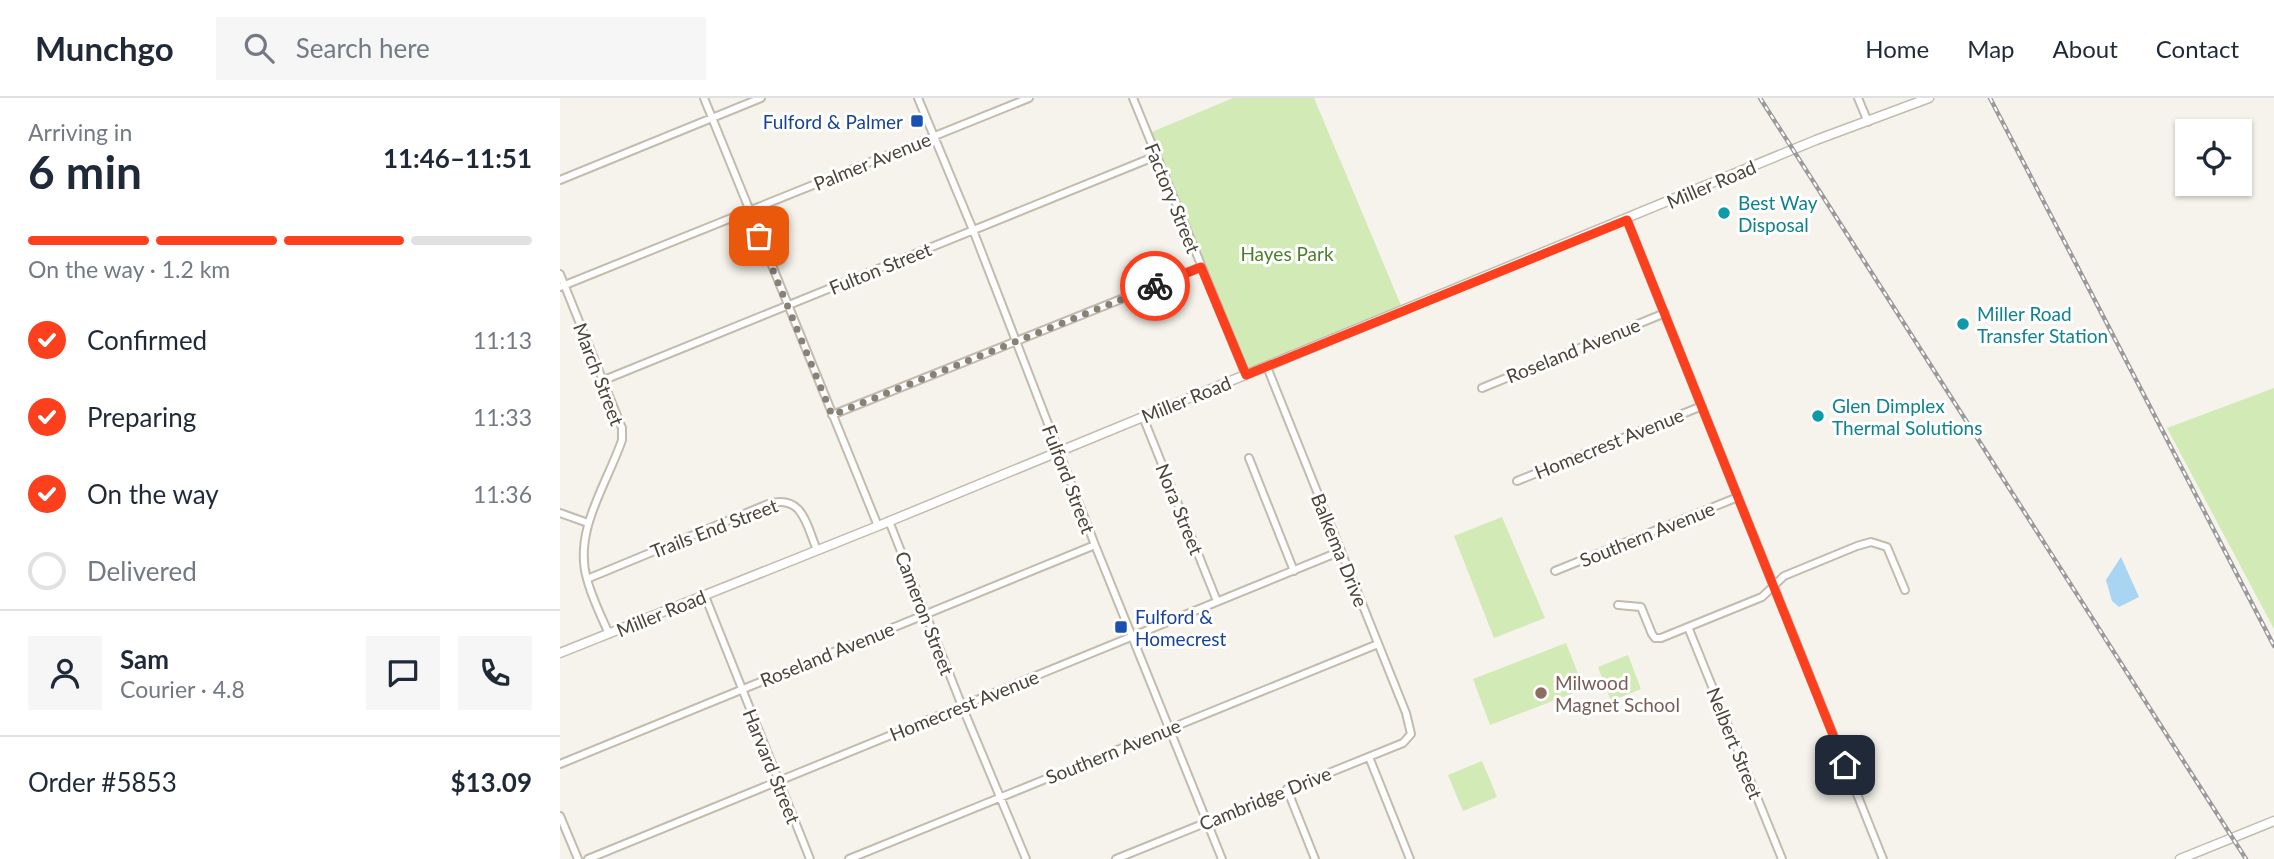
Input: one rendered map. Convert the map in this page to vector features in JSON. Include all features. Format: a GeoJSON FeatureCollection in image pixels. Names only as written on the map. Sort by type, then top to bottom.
{"type":"FeatureCollection","features":[{"type":"Feature","properties":{"kind":"street"},"geometry":{"type":"LineString","coordinates":[[704,98],[878,526]]}},
{"type":"Feature","properties":{"kind":"street"},"geometry":{"type":"LineString","coordinates":[[560,180],[761,98]]}},
{"type":"Feature","properties":{"kind":"street","name":"Fulford Street"},"geometry":{"type":"LineString","coordinates":[[918,98],[973,230],[1095,545],[1222,859]]}},
{"type":"Feature","properties":{"kind":"street","name":"Palmer Avenue"},"geometry":{"type":"LineString","coordinates":[[562,286],[1029,98]]}},
{"type":"Feature","properties":{"kind":"street","name":"Factory Street"},"geometry":{"type":"LineString","coordinates":[[1132,98],[1246,375]]}},
{"type":"Feature","properties":{"kind":"street"},"geometry":{"type":"LineString","coordinates":[[1858,98],[1868,122]]}},
{"type":"Feature","properties":{"kind":"street","name":"Miller Road"},"geometry":{"type":"LineString","coordinates":[[560,653],[878,526],[1816,141],[1928,98]]}},
{"type":"Feature","properties":{"kind":"street","name":"Fulton Street"},"geometry":{"type":"LineString","coordinates":[[604,380],[1156,156]]}},
{"type":"Feature","properties":{"kind":"street"},"geometry":{"type":"LineString","coordinates":[[1627,220],[1883,859]]}},
{"type":"Feature","properties":{"kind":"street"},"geometry":{"type":"LineString","coordinates":[[832,415],[1201,267]]}},
{"type":"Feature","properties":{"kind":"street","name":"March Street"},"geometry":{"type":"LineString","coordinates":[[560,274],[562,286],[604,380],[622,428],[622,440],[588,523],[584,544],[587,579],[609,634]]}},
{"type":"Feature","properties":{"kind":"street","name":"Roseland Avenue"},"geometry":{"type":"LineString","coordinates":[[1482,388],[1665,313]]}},
{"type":"Feature","properties":{"kind":"street","name":"Balkema Drive"},"geometry":{"type":"LineString","coordinates":[[1267,367],[1406,713],[1411,734]]}},
{"type":"Feature","properties":{"kind":"street","name":"Homecrest Avenue"},"geometry":{"type":"LineString","coordinates":[[1517,481],[1702,406]]}},
{"type":"Feature","properties":{"kind":"street","name":"Nora Street"},"geometry":{"type":"LineString","coordinates":[[1143,417],[1217,601]]}},
{"type":"Feature","properties":{"kind":"street"},"geometry":{"type":"LineString","coordinates":[[1249,458],[1294,570]]}},
{"type":"Feature","properties":{"kind":"street","name":"Southern Avenue"},"geometry":{"type":"LineString","coordinates":[[1555,571],[1738,497]]}},
{"type":"Feature","properties":{"kind":"street","name":"Trails End Street"},"geometry":{"type":"LineString","coordinates":[[587,579],[783,500],[794,504],[801,512],[817,550]]}},
{"type":"Feature","properties":{"kind":"street"},"geometry":{"type":"LineString","coordinates":[[560,513],[588,523]]}},
{"type":"Feature","properties":{"kind":"street","name":"Cameron Street"},"geometry":{"type":"LineString","coordinates":[[889,521],[1026,859]]}},
{"type":"Feature","properties":{"kind":"street"},"geometry":{"type":"LineString","coordinates":[[1618,605],[1641,607],[1657,638],[1762,597],[1784,576],[1857,545],[1876,543],[1887,547],[1905,590]]}},
{"type":"Feature","properties":{"kind":"street","name":"Roseland Avenue"},"geometry":{"type":"LineString","coordinates":[[560,764],[1095,545]]}},
{"type":"Feature","properties":{"kind":"street","name":"Homecrest Avenue"},"geometry":{"type":"LineString","coordinates":[[588,859],[1341,551]]}},
{"type":"Feature","properties":{"kind":"street","name":"Harvard Street"},"geometry":{"type":"LineString","coordinates":[[705,596],[810,859]]}},
{"type":"Feature","properties":{"kind":"street","name":"Nelbert Street"},"geometry":{"type":"LineString","coordinates":[[1688,627],[1782,859]]}},
{"type":"Feature","properties":{"kind":"street","name":"Southern Avenue"},"geometry":{"type":"LineString","coordinates":[[849,859],[1378,644]]}},
{"type":"Feature","properties":{"kind":"street","name":"Cambridge Drive"},"geometry":{"type":"LineString","coordinates":[[1116,859],[1127,857],[1207,821],[1403,743],[1411,734]]}},
{"type":"Feature","properties":{"kind":"street"},"geometry":{"type":"LineString","coordinates":[[1369,757],[1410,859]]}},
{"type":"Feature","properties":{"kind":"street"},"geometry":{"type":"LineString","coordinates":[[1287,789],[1315,859]]}},
{"type":"Feature","properties":{"kind":"street"},"geometry":{"type":"LineString","coordinates":[[560,816],[578,859]]}},
{"type":"Feature","properties":{"kind":"street"},"geometry":{"type":"LineString","coordinates":[[2180,859],[2274,821]]}},
{"type":"Feature","properties":{"kind":"green space","name":"Hayes Park"},"geometry":{"type":"Polygon","coordinates":[[[1233,98],[1314,98],[1403,310],[1246,375],[1147,134],[1233,98]]]}},
{"type":"Feature","properties":{"kind":"green space"},"geometry":{"type":"Polygon","coordinates":[[[2274,388],[2274,629],[2167,428],[2274,388]]]}},
{"type":"Feature","properties":{"kind":"green space"},"geometry":{"type":"Polygon","coordinates":[[[1502,517],[1545,618],[1494,638],[1454,536],[1502,517]]]}},
{"type":"Feature","properties":{"kind":"green space"},"geometry":{"type":"Polygon","coordinates":[[[1566,643],[1584,689],[1490,725],[1473,679],[1566,643]]]}},
{"type":"Feature","properties":{"kind":"green space"},"geometry":{"type":"Polygon","coordinates":[[[1628,655],[1641,689],[1611,701],[1598,667],[1628,655]]]}},
{"type":"Feature","properties":{"kind":"green space"},"geometry":{"type":"Polygon","coordinates":[[[1482,761],[1497,797],[1463,811],[1448,775],[1482,761]]]}},
{"type":"Feature","properties":{"kind":"water"},"geometry":{"type":"Polygon","coordinates":[[[2121,557],[2139,597],[2119,607],[2112,601],[2106,580],[2121,557]]]}},
{"type":"Feature","properties":{"kind":"railway"},"geometry":{"type":"LineString","coordinates":[[1760,98],[2246,859]]}},
{"type":"Feature","properties":{"kind":"railway"},"geometry":{"type":"LineString","coordinates":[[1990,98],[2274,646]]}},
{"type":"Feature","properties":{"kind":"way so far"},"geometry":{"type":"LineString","coordinates":[[759,236],[832,415],[1155,286]]}},
{"type":"Feature","properties":{"kind":"place","name":"Fulford & Palmer"},"geometry":{"type":"Point","coordinates":[917,121]}},
{"type":"Feature","properties":{"kind":"place","name":"Best Way Disposal"},"geometry":{"type":"Point","coordinates":[1724,213]}},
{"type":"Feature","properties":{"kind":"place","name":"Miller Road Transfer Station"},"geometry":{"type":"Point","coordinates":[1963,324]}},
{"type":"Feature","properties":{"kind":"place","name":"Glen Dimplex Thermal Solutions"},"geometry":{"type":"Point","coordinates":[1818,416]}},
{"type":"Feature","properties":{"kind":"place","name":"Fulford & Homecrest"},"geometry":{"type":"Point","coordinates":[1121,627]}},
{"type":"Feature","properties":{"kind":"place","name":"Milwood Magnet School"},"geometry":{"type":"Point","coordinates":[1541,693]}},
{"type":"Feature","properties":{"kind":"route"},"geometry":{"type":"LineString","coordinates":[[1155,286],[1201,267],[1246,375],[1627,220],[1845,765]]}}]}
